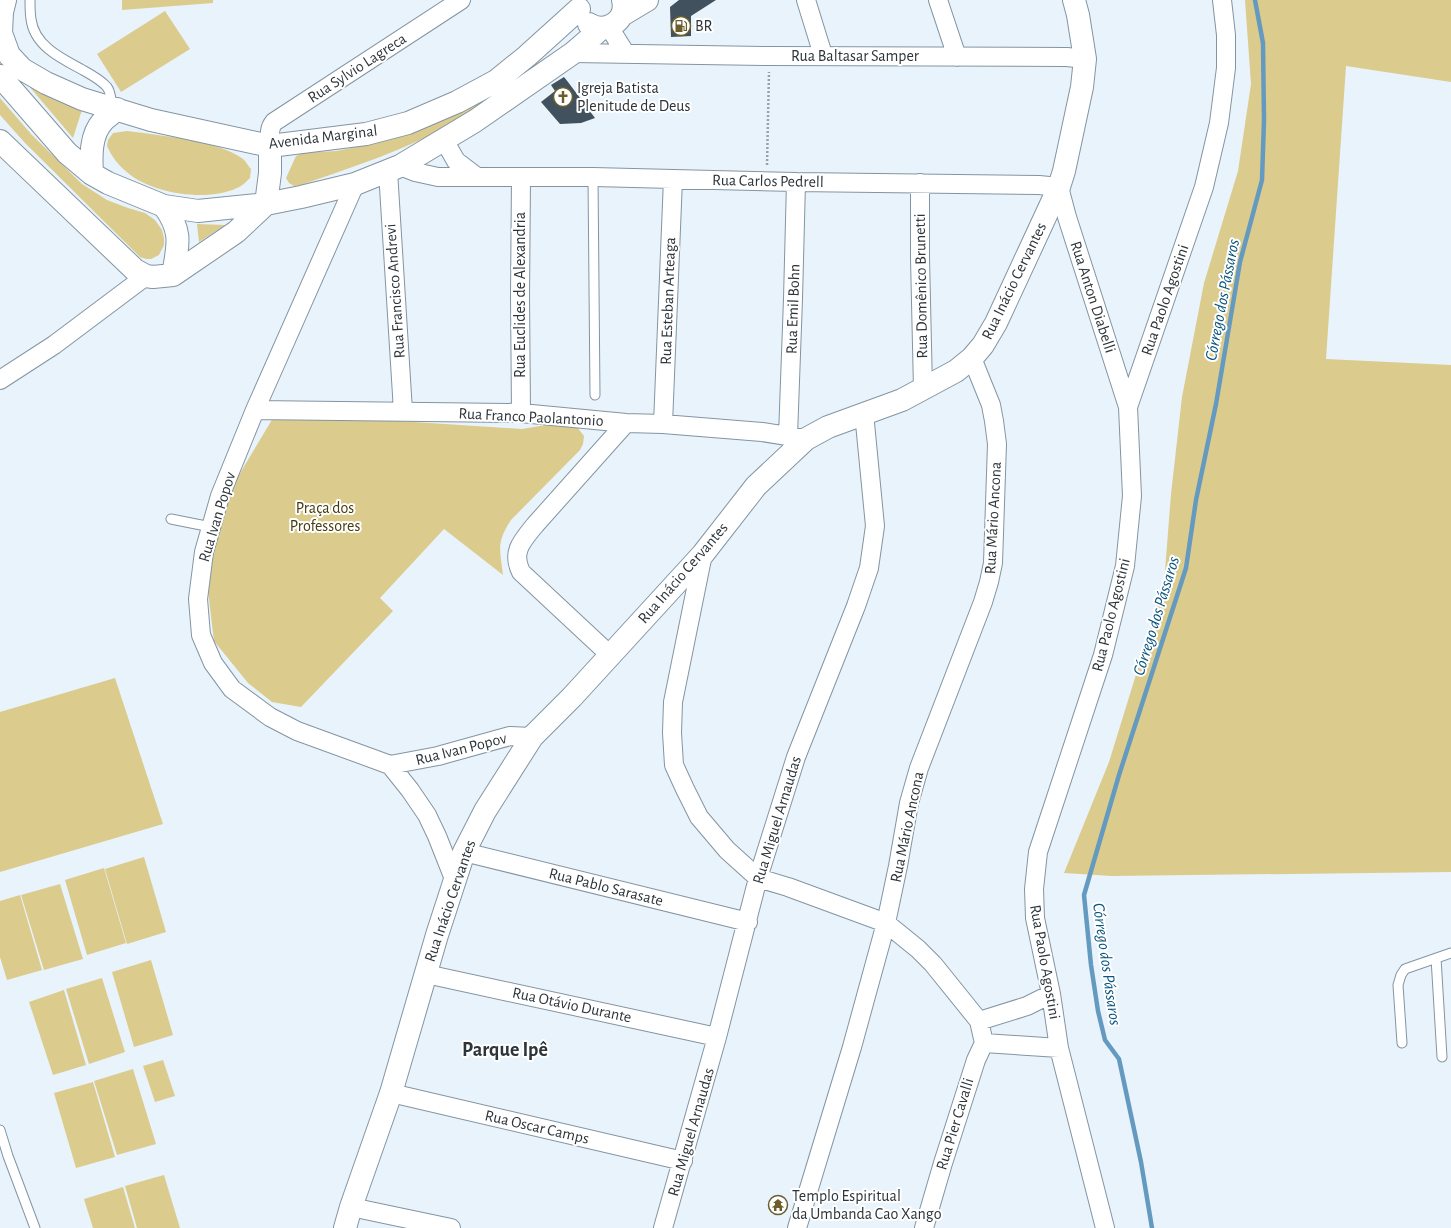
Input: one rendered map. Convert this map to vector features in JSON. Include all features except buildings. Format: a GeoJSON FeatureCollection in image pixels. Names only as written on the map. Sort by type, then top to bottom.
{"type":"FeatureCollection","features":[{"type":"Feature","properties":{"kind":"main road","name":"Avenida Marginal"},"geometry":{"type":"LineString","coordinates":[[5,0],[2,12],[1,33],[9,55],[22,69],[46,83],[82,99],[151,120],[270,146],[366,134],[408,123],[457,102],[496,81],[527,56],[546,39],[578,2]]}},
{"type":"Feature","properties":{"kind":"main road"},"geometry":{"type":"LineString","coordinates":[[578,2],[581,14],[587,23],[597,28],[647,0]]}},
{"type":"Feature","properties":{"kind":"main road","name":"Rua Inácio Cervantes"},"geometry":{"type":"LineString","coordinates":[[345,1228],[391,1092],[454,879],[464,852],[484,811],[532,737],[572,697],[703,554],[756,486],[797,437],[902,400],[956,371],[972,358],[983,345],[996,323],[1059,187],[1064,171],[1082,87],[1085,59],[1074,0]]}},
{"type":"Feature","properties":{"kind":"main road"},"geometry":{"type":"LineString","coordinates":[[0,76],[67,153],[92,174],[108,183],[164,206],[198,211],[266,204],[355,184],[394,169],[475,121],[573,53],[614,18]]}},
{"type":"Feature","properties":{"kind":"main road"},"geometry":{"type":"LineString","coordinates":[[92,174],[91,153],[95,136],[102,122],[115,108]]}},
{"type":"Feature","properties":{"kind":"main road"},"geometry":{"type":"LineString","coordinates":[[0,141],[17,159],[135,270],[146,276],[153,277],[173,275],[236,232],[266,204],[270,173],[270,146]]}},
{"type":"Feature","properties":{"kind":"main road"},"geometry":{"type":"LineString","coordinates":[[164,206],[170,215],[176,230],[178,246],[173,275]]}},
{"type":"Feature","properties":{"kind":"street","name":"Rua Sylvio Lagreca"},"geometry":{"type":"LineString","coordinates":[[270,146],[270,126],[274,122],[461,0]]}},
{"type":"Feature","properties":{"kind":"street"},"geometry":{"type":"LineString","coordinates":[[806,0],[824,55]]}},
{"type":"Feature","properties":{"kind":"street"},"geometry":{"type":"LineString","coordinates":[[938,0],[957,57]]}},
{"type":"Feature","properties":{"kind":"street","name":"Rua Paolo Agostini"},"geometry":{"type":"LineString","coordinates":[[1105,1228],[1059,1048],[1051,994],[1035,918],[1034,889],[1038,852],[1103,655],[1126,566],[1132,496],[1128,407],[1204,187],[1218,124],[1226,68],[1226,35],[1222,0]]}},
{"type":"Feature","properties":{"kind":"street"},"geometry":{"type":"LineString","coordinates":[[614,18],[626,54]]}},
{"type":"Feature","properties":{"kind":"street","name":"Rua Baltasar Samper"},"geometry":{"type":"LineString","coordinates":[[573,53],[770,56],[1067,57],[1085,59]]}},
{"type":"Feature","properties":{"kind":"street"},"geometry":{"type":"LineString","coordinates":[[444,140],[456,161],[477,177]]}},
{"type":"Feature","properties":{"kind":"street","name":"Rua Carlos Pedrell"},"geometry":{"type":"LineString","coordinates":[[394,169],[438,177],[593,177],[796,182],[1039,185],[1059,187]]}},
{"type":"Feature","properties":{"kind":"street","name":"Rua Francisco Andrevi"},"geometry":{"type":"LineString","coordinates":[[394,169],[403,411]]}},
{"type":"Feature","properties":{"kind":"street","name":"Rua Euclides de Alexandria"},"geometry":{"type":"LineString","coordinates":[[520,178],[521,413]]}},
{"type":"Feature","properties":{"kind":"street","name":"Rua Esteban Arteaga"},"geometry":{"type":"LineString","coordinates":[[663,424],[673,179]]}},
{"type":"Feature","properties":{"kind":"street","name":"Rua Emil Bohn"},"geometry":{"type":"LineString","coordinates":[[796,182],[794,299],[797,437]]}},
{"type":"Feature","properties":{"kind":"street","name":"Rua Domênico Brunetti"},"geometry":{"type":"LineString","coordinates":[[920,183],[923,389]]}},
{"type":"Feature","properties":{"kind":"street","name":"Rua Ivan Popov"},"geometry":{"type":"LineString","coordinates":[[355,184],[255,410],[220,496],[204,552],[198,599],[201,635],[213,663],[232,689],[270,717],[297,731],[390,765],[438,756],[510,736],[532,737]]}},
{"type":"Feature","properties":{"kind":"street","name":"Rua Anton Diabelli"},"geometry":{"type":"LineString","coordinates":[[1059,187],[1067,217],[1128,407]]}},
{"type":"Feature","properties":{"kind":"street"},"geometry":{"type":"LineString","coordinates":[[0,380],[54,345],[146,276]]}},
{"type":"Feature","properties":{"kind":"street","name":"Rua Mário Ancona"},"geometry":{"type":"LineString","coordinates":[[797,1228],[852,1047],[886,924],[909,803],[919,768],[983,602],[993,563],[996,444],[994,421],[991,405],[972,358]]}},
{"type":"Feature","properties":{"kind":"street","name":"Rua Franco Paolantonio"},"geometry":{"type":"LineString","coordinates":[[255,410],[521,413],[626,423],[663,424],[762,432],[797,437]]}},
{"type":"Feature","properties":{"kind":"street","name":"Rua Miguel Arnaudas"},"geometry":{"type":"LineString","coordinates":[[663,1228],[717,1037],[748,922],[758,878],[796,757],[856,606],[869,568],[874,526],[864,414]]}},
{"type":"Feature","properties":{"kind":"street"},"geometry":{"type":"LineString","coordinates":[[610,655],[521,572],[517,564],[517,554],[521,542],[534,525],[626,423]]}},
{"type":"Feature","properties":{"kind":"street"},"geometry":{"type":"LineString","coordinates":[[703,554],[673,702],[672,733],[674,765],[699,817],[727,850],[758,878],[788,887],[886,924],[923,954],[979,1021],[984,1044],[1059,1048]]}},
{"type":"Feature","properties":{"kind":"street","name":"Rua Ivan Popov"},"geometry":{"type":"LineString","coordinates":[[390,765],[410,790],[427,815],[454,879]]}},
{"type":"Feature","properties":{"kind":"street","name":"Rua Pablo Sarasate"},"geometry":{"type":"LineString","coordinates":[[464,852],[748,922]]}},
{"type":"Feature","properties":{"kind":"street","name":"Rua Otávio Durante"},"geometry":{"type":"LineString","coordinates":[[426,974],[717,1037]]}},
{"type":"Feature","properties":{"kind":"street"},"geometry":{"type":"LineString","coordinates":[[979,1021],[1027,1006],[1051,994]]}},
{"type":"Feature","properties":{"kind":"street","name":"Rua Pier Cavalli"},"geometry":{"type":"LineString","coordinates":[[924,1228],[976,1060],[984,1044]]}},
{"type":"Feature","properties":{"kind":"street","name":"Rua Oscar Camps"},"geometry":{"type":"LineString","coordinates":[[391,1092],[683,1161]]}},
{"type":"Feature","properties":{"kind":"street"},"geometry":{"type":"LineString","coordinates":[[351,1207],[451,1228]]}},
{"type":"Feature","properties":{"kind":"lane"},"geometry":{"type":"LineString","coordinates":[[30,0],[31,20],[34,33],[42,44],[54,54],[96,77],[107,87],[115,108]]}},
{"type":"Feature","properties":{"kind":"lane"},"geometry":{"type":"LineString","coordinates":[[593,177],[595,395]]}},
{"type":"Feature","properties":{"kind":"lane"},"geometry":{"type":"LineString","coordinates":[[171,519],[211,527]]}},
{"type":"Feature","properties":{"kind":"lane"},"geometry":{"type":"LineString","coordinates":[[1402,1043],[1398,985],[1401,975],[1405,969],[1451,953]]}},
{"type":"Feature","properties":{"kind":"lane"},"geometry":{"type":"LineString","coordinates":[[1436,958],[1442,1057]]}},
{"type":"Feature","properties":{"kind":"lane"},"geometry":{"type":"LineString","coordinates":[[0,1130],[8,1156],[35,1228]]}},
{"type":"Feature","properties":{"kind":"path"},"geometry":{"type":"LineString","coordinates":[[766,181],[770,56]]}},
{"type":"Feature","properties":{"kind":"green space"},"geometry":{"type":"Polygon","coordinates":[[[122,0],[213,0],[213,3],[122,10],[122,0]]]}},
{"type":"Feature","properties":{"kind":"green space"},"geometry":{"type":"Polygon","coordinates":[[[1245,0],[1451,0],[1451,82],[1346,66],[1326,359],[1451,365],[1451,872],[1112,876],[1064,873],[1109,762],[1164,584],[1171,494],[1182,397],[1204,283],[1238,171],[1251,84],[1245,0]]]}},
{"type":"Feature","properties":{"kind":"green space"},"geometry":{"type":"Polygon","coordinates":[[[165,11],[190,49],[121,92],[97,54],[165,11]]]}},
{"type":"Feature","properties":{"kind":"green space"},"geometry":{"type":"Polygon","coordinates":[[[28,85],[82,110],[73,138],[28,85]]]}},
{"type":"Feature","properties":{"kind":"green space"},"geometry":{"type":"Polygon","coordinates":[[[504,88],[464,117],[405,147],[301,185],[294,186],[289,183],[286,178],[296,156],[303,153],[336,151],[373,144],[460,112],[504,88]]]}},
{"type":"Feature","properties":{"kind":"green space"},"geometry":{"type":"Polygon","coordinates":[[[0,98],[31,134],[82,184],[107,200],[145,213],[155,220],[162,230],[164,238],[164,245],[159,255],[151,259],[140,257],[25,143],[0,115],[0,98]]]}},
{"type":"Feature","properties":{"kind":"green space"},"geometry":{"type":"Polygon","coordinates":[[[127,131],[204,143],[233,153],[244,160],[251,169],[250,178],[237,188],[211,195],[181,194],[152,186],[139,180],[124,170],[111,154],[107,146],[108,140],[113,133],[127,131]]]}},
{"type":"Feature","properties":{"kind":"green space"},"geometry":{"type":"Polygon","coordinates":[[[197,224],[225,225],[199,242],[197,224]]]}},
{"type":"Feature","properties":{"kind":"green space","name":"Praça dos Professores"},"geometry":{"type":"Polygon","coordinates":[[[276,413],[522,429],[565,420],[577,427],[584,436],[583,444],[580,450],[511,520],[506,528],[500,546],[503,575],[444,529],[380,598],[393,611],[301,707],[272,702],[248,683],[214,641],[205,566],[230,490],[276,413]]]}},
{"type":"Feature","properties":{"kind":"green space"},"geometry":{"type":"Polygon","coordinates":[[[115,678],[163,824],[0,872],[0,712],[115,678]]]}},
{"type":"Feature","properties":{"kind":"green space"},"geometry":{"type":"Polygon","coordinates":[[[144,857],[166,932],[127,944],[105,869],[144,857]]]}},
{"type":"Feature","properties":{"kind":"green space"},"geometry":{"type":"Polygon","coordinates":[[[104,868],[126,943],[87,955],[65,880],[104,868]]]}},
{"type":"Feature","properties":{"kind":"green space"},"geometry":{"type":"Polygon","coordinates":[[[60,884],[83,959],[44,970],[21,895],[60,884]]]}},
{"type":"Feature","properties":{"kind":"green space"},"geometry":{"type":"Polygon","coordinates":[[[20,895],[42,970],[7,980],[0,957],[0,901],[20,895]]]}},
{"type":"Feature","properties":{"kind":"green space"},"geometry":{"type":"Polygon","coordinates":[[[151,960],[173,1035],[134,1047],[112,972],[151,960]]]}},
{"type":"Feature","properties":{"kind":"green space"},"geometry":{"type":"Polygon","coordinates":[[[102,978],[125,1052],[89,1064],[66,989],[102,978]]]}},
{"type":"Feature","properties":{"kind":"green space"},"geometry":{"type":"Polygon","coordinates":[[[64,990],[86,1065],[53,1075],[29,1002],[64,990]]]}},
{"type":"Feature","properties":{"kind":"green space"},"geometry":{"type":"Polygon","coordinates":[[[163,1060],[175,1096],[155,1102],[143,1066],[163,1060]]]}},
{"type":"Feature","properties":{"kind":"green space"},"geometry":{"type":"Polygon","coordinates":[[[133,1069],[156,1144],[117,1155],[94,1081],[133,1069]]]}},
{"type":"Feature","properties":{"kind":"green space"},"geometry":{"type":"Polygon","coordinates":[[[93,1082],[115,1157],[76,1168],[54,1093],[93,1082]]]}},
{"type":"Feature","properties":{"kind":"green space"},"geometry":{"type":"Polygon","coordinates":[[[164,1175],[180,1228],[137,1228],[125,1186],[164,1175]]]}},
{"type":"Feature","properties":{"kind":"green space"},"geometry":{"type":"Polygon","coordinates":[[[123,1187],[135,1228],[93,1228],[84,1199],[123,1187]]]}},
{"type":"Feature","properties":{"kind":"waterway","name":"Córrego dos Pássaros"},"geometry":{"type":"LineString","coordinates":[[1152,1228],[1141,1162],[1119,1059],[1105,1040],[1098,1011],[1091,965],[1084,895],[1119,775],[1186,568],[1196,500],[1216,404],[1240,262],[1262,180],[1264,120],[1263,43],[1255,0]]}},
{"type":"Feature","properties":{"kind":"place","name":"BR"},"geometry":{"type":"Point","coordinates":[681,26]}},
{"type":"Feature","properties":{"kind":"place","name":"Igreja Batista Plenitude de Deus"},"geometry":{"type":"Point","coordinates":[563,97]}},
{"type":"Feature","properties":{"kind":"place","name":"Templo Espiritual da Umbanda Cao Xango"},"geometry":{"type":"Point","coordinates":[778,1205]}},
{"type":"Feature","properties":{"kind":"district","name":"Parque Ipê"},"geometry":{"type":"Point","coordinates":[505,1050]}}]}
